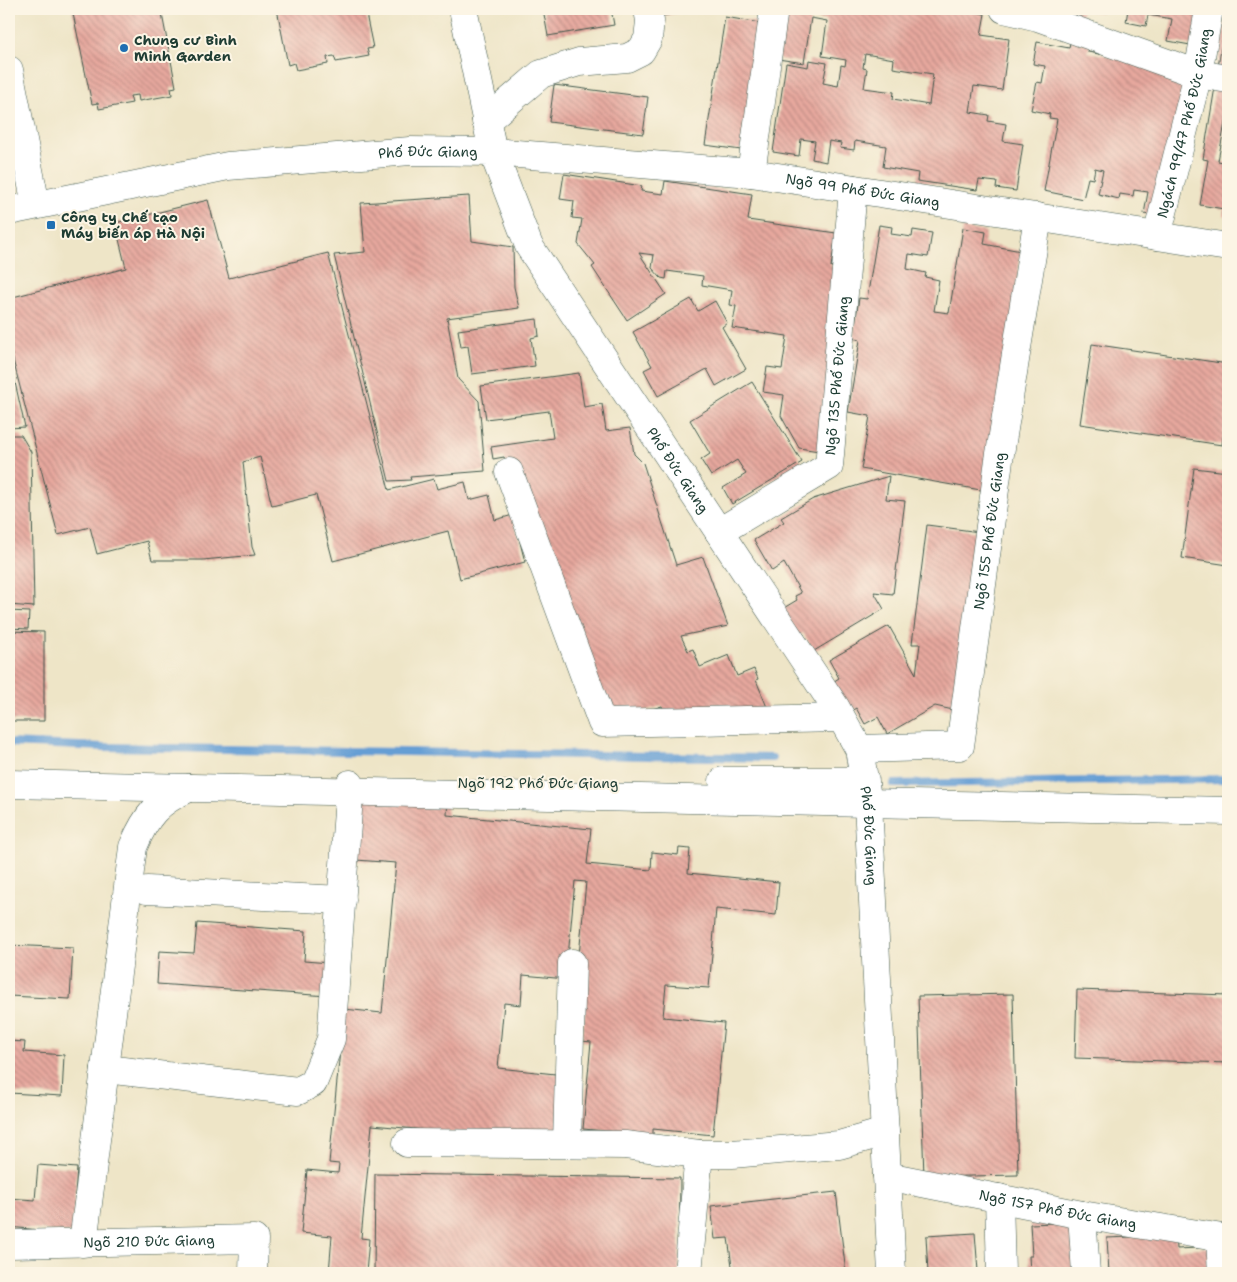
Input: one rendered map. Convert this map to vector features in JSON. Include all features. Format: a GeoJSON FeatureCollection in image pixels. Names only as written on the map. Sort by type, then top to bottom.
{"type":"FeatureCollection","features":[{"type":"Feature","properties":{"kind":"street"},"geometry":{"type":"LineString","coordinates":[[463,9],[493,152]]}},
{"type":"Feature","properties":{"kind":"street"},"geometry":{"type":"LineString","coordinates":[[486,121],[541,74],[579,62],[627,58],[641,51],[648,40],[650,21],[648,9]]}},
{"type":"Feature","properties":{"kind":"street"},"geometry":{"type":"LineString","coordinates":[[750,173],[774,9]]}},
{"type":"Feature","properties":{"kind":"street"},"geometry":{"type":"LineString","coordinates":[[1004,9],[1039,13],[1198,74],[1228,79]]}},
{"type":"Feature","properties":{"kind":"street","name":"Ngách 99/47 Phố Đức Giang"},"geometry":{"type":"LineString","coordinates":[[1157,236],[1198,74],[1208,9]]}},
{"type":"Feature","properties":{"kind":"street"},"geometry":{"type":"LineString","coordinates":[[9,70],[36,205]]}},
{"type":"Feature","properties":{"kind":"street","name":"Phố Đức Giang"},"geometry":{"type":"LineString","coordinates":[[9,211],[228,166],[410,151],[493,152],[529,246],[842,718],[859,749],[866,792],[892,1273]]}},
{"type":"Feature","properties":{"kind":"street","name":"Ngõ 99 Phố Đức Giang"},"geometry":{"type":"LineString","coordinates":[[493,152],[750,173],[1228,247]]}},
{"type":"Feature","properties":{"kind":"street","name":"Ngõ 135 Phố Đức Giang"},"geometry":{"type":"LineString","coordinates":[[719,532],[829,466],[853,189]]}},
{"type":"Feature","properties":{"kind":"street","name":"Ngõ 155 Phố Đức Giang"},"geometry":{"type":"LineString","coordinates":[[859,749],[960,746],[999,460],[1038,217]]}},
{"type":"Feature","properties":{"kind":"street"},"geometry":{"type":"LineString","coordinates":[[509,472],[602,723],[842,718]]}},
{"type":"Feature","properties":{"kind":"street"},"geometry":{"type":"LineString","coordinates":[[9,784],[201,784],[350,788],[866,792],[1228,811]]}},
{"type":"Feature","properties":{"kind":"street"},"geometry":{"type":"LineString","coordinates":[[83,1243],[133,847],[144,822],[164,801],[201,784]]}},
{"type":"Feature","properties":{"kind":"street"},"geometry":{"type":"LineString","coordinates":[[106,1069],[298,1091],[313,1083],[331,1039],[350,788]]}},
{"type":"Feature","properties":{"kind":"street"},"geometry":{"type":"LineString","coordinates":[[148,890],[342,900]]}},
{"type":"Feature","properties":{"kind":"street"},"geometry":{"type":"LineString","coordinates":[[567,1143],[572,963]]}},
{"type":"Feature","properties":{"kind":"street"},"geometry":{"type":"LineString","coordinates":[[407,1143],[567,1143],[625,1145],[699,1154],[732,1154],[839,1144],[885,1132]]}},
{"type":"Feature","properties":{"kind":"street"},"geometry":{"type":"LineString","coordinates":[[688,1273],[699,1154]]}},
{"type":"Feature","properties":{"kind":"street","name":"Ngõ 157 Phố Đức Giang"},"geometry":{"type":"LineString","coordinates":[[887,1176],[1082,1215],[1224,1239]]}},
{"type":"Feature","properties":{"kind":"street"},"geometry":{"type":"LineString","coordinates":[[999,1198],[1001,1273]]}},
{"type":"Feature","properties":{"kind":"street"},"geometry":{"type":"LineString","coordinates":[[1082,1215],[1086,1273]]}},
{"type":"Feature","properties":{"kind":"street","name":"Ngõ 210 Đức Giang"},"geometry":{"type":"LineString","coordinates":[[9,1244],[254,1239],[253,1273]]}},
{"type":"Feature","properties":{"kind":"street"},"geometry":{"type":"LineString","coordinates":[[1222,1273],[1224,1239]]}},
{"type":"Feature","properties":{"kind":"building","name":"Chung cư Bình Minh Garden"},"geometry":{"type":"Polygon","coordinates":[[[72,9],[161,9],[176,87],[171,88],[172,95],[139,101],[138,95],[130,96],[132,103],[99,109],[98,103],[92,104],[72,9]]]}},
{"type":"Feature","properties":{"kind":"building"},"geometry":{"type":"Polygon","coordinates":[[[277,9],[365,9],[373,48],[367,49],[369,56],[336,62],[334,56],[327,57],[328,64],[296,70],[294,63],[288,65],[277,9]]]}},
{"type":"Feature","properties":{"kind":"building"},"geometry":{"type":"Polygon","coordinates":[[[543,9],[611,9],[614,25],[548,36],[543,9]]]}},
{"type":"Feature","properties":{"kind":"building"},"geometry":{"type":"Polygon","coordinates":[[[654,9],[695,9],[695,10],[656,17],[654,9]]]}},
{"type":"Feature","properties":{"kind":"building"},"geometry":{"type":"Polygon","coordinates":[[[785,9],[943,9],[943,11],[950,12],[951,9],[965,9],[985,14],[981,35],[1009,39],[1002,90],[974,86],[970,112],[989,115],[988,121],[1006,124],[1003,141],[1023,144],[1016,191],[996,188],[997,182],[979,180],[977,190],[917,181],[918,173],[883,167],[886,146],[855,141],[854,150],[840,148],[841,143],[829,141],[826,162],[812,159],[815,141],[801,139],[799,156],[773,152],[786,63],[808,67],[809,60],[827,63],[823,83],[838,86],[841,65],[845,66],[846,60],[822,56],[827,21],[811,18],[804,63],[778,59],[785,9]],[[865,54],[863,68],[867,69],[864,88],[894,92],[893,99],[929,105],[933,74],[893,68],[894,59],[865,54]]]}},
{"type":"Feature","properties":{"kind":"building"},"geometry":{"type":"Polygon","coordinates":[[[1056,9],[1103,9],[1102,13],[1082,10],[1081,19],[1055,15],[1056,9]]]}},
{"type":"Feature","properties":{"kind":"building"},"geometry":{"type":"Polygon","coordinates":[[[1128,9],[1202,9],[1196,46],[1168,41],[1172,19],[1148,15],[1146,26],[1126,22],[1128,9]]]}},
{"type":"Feature","properties":{"kind":"building"},"geometry":{"type":"Polygon","coordinates":[[[1228,9],[1228,75],[1217,74],[1228,9]]]}},
{"type":"Feature","properties":{"kind":"building"},"geometry":{"type":"Polygon","coordinates":[[[725,17],[760,23],[741,150],[705,145],[725,17]]]}},
{"type":"Feature","properties":{"kind":"building"},"geometry":{"type":"Polygon","coordinates":[[[1071,37],[1091,40],[1088,52],[1175,68],[1187,75],[1160,217],[1144,214],[1148,192],[1134,190],[1133,196],[1120,194],[1119,199],[1098,194],[1103,170],[1095,168],[1093,179],[1088,178],[1083,199],[1044,191],[1057,119],[1049,118],[1050,114],[1031,110],[1037,82],[1042,83],[1045,66],[1033,64],[1037,42],[1069,48],[1071,37]]]}},
{"type":"Feature","properties":{"kind":"building"},"geometry":{"type":"Polygon","coordinates":[[[554,85],[648,97],[643,134],[549,122],[554,85]]]}},
{"type":"Feature","properties":{"kind":"building"},"geometry":{"type":"Polygon","coordinates":[[[1215,87],[1228,89],[1228,123],[1225,123],[1218,161],[1228,163],[1228,217],[1223,216],[1224,209],[1200,205],[1208,160],[1203,159],[1215,87]]]}},
{"type":"Feature","properties":{"kind":"building"},"geometry":{"type":"Polygon","coordinates":[[[564,174],[642,186],[641,191],[663,194],[665,181],[752,194],[748,220],[836,233],[831,267],[836,267],[826,452],[799,448],[781,416],[784,395],[763,392],[767,367],[782,369],[787,336],[732,328],[736,306],[730,305],[732,290],[702,285],[703,276],[667,271],[666,279],[661,278],[652,268],[654,255],[639,253],[666,294],[627,320],[592,267],[595,265],[578,244],[582,219],[572,218],[574,201],[560,199],[564,174]]]}},
{"type":"Feature","properties":{"kind":"building"},"geometry":{"type":"Polygon","coordinates":[[[469,196],[472,241],[513,247],[514,287],[519,308],[447,318],[458,379],[479,401],[485,471],[410,477],[411,480],[389,481],[334,255],[365,252],[361,203],[469,196]]]}},
{"type":"Feature","properties":{"kind":"building"},"geometry":{"type":"Polygon","coordinates":[[[208,200],[229,278],[328,253],[389,490],[434,479],[437,489],[465,482],[469,500],[489,495],[495,520],[513,515],[525,562],[460,579],[448,531],[333,561],[316,495],[272,506],[260,457],[243,462],[252,547],[255,555],[203,560],[152,560],[147,541],[97,554],[90,527],[58,535],[9,344],[9,298],[126,268],[115,223],[208,200]]]}},
{"type":"Feature","properties":{"kind":"building"},"geometry":{"type":"Polygon","coordinates":[[[879,225],[892,227],[891,234],[912,237],[913,230],[932,233],[928,257],[909,254],[907,269],[926,273],[925,277],[939,280],[934,311],[949,313],[963,228],[986,232],[984,244],[1021,251],[992,492],[861,469],[870,416],[848,412],[860,340],[853,338],[859,298],[867,299],[879,225]]]}},
{"type":"Feature","properties":{"kind":"building"},"geometry":{"type":"Polygon","coordinates":[[[691,299],[698,311],[715,301],[727,323],[722,327],[746,369],[716,386],[707,369],[658,396],[644,370],[652,366],[633,332],[691,299]]]}},
{"type":"Feature","properties":{"kind":"building"},"geometry":{"type":"Polygon","coordinates":[[[537,319],[539,336],[531,338],[535,366],[472,374],[468,346],[461,347],[458,330],[537,319]]]}},
{"type":"Feature","properties":{"kind":"building"},"geometry":{"type":"Polygon","coordinates":[[[1092,344],[1228,364],[1228,403],[1222,445],[1080,424],[1092,344]]]}},
{"type":"Feature","properties":{"kind":"building"},"geometry":{"type":"Polygon","coordinates":[[[10,360],[25,427],[9,428],[10,360]]]}},
{"type":"Feature","properties":{"kind":"building"},"geometry":{"type":"Polygon","coordinates":[[[579,373],[584,407],[602,404],[606,431],[630,428],[634,454],[643,463],[676,565],[703,557],[728,626],[681,636],[688,651],[693,649],[700,667],[729,655],[737,676],[754,669],[758,679],[756,680],[769,712],[666,716],[662,706],[624,717],[603,719],[504,457],[493,459],[491,447],[553,438],[549,411],[486,419],[481,386],[579,373]]]}},
{"type":"Feature","properties":{"kind":"building"},"geometry":{"type":"Polygon","coordinates":[[[752,382],[802,462],[732,504],[723,488],[746,474],[737,460],[711,476],[701,460],[710,454],[690,420],[752,382]]]}},
{"type":"Feature","properties":{"kind":"building"},"geometry":{"type":"Polygon","coordinates":[[[9,435],[21,435],[31,452],[34,607],[9,605],[9,435]]]}},
{"type":"Feature","properties":{"kind":"building"},"geometry":{"type":"Polygon","coordinates":[[[1194,468],[1228,472],[1228,565],[1182,558],[1194,468]]]}},
{"type":"Feature","properties":{"kind":"building"},"geometry":{"type":"Polygon","coordinates":[[[889,476],[886,499],[905,501],[893,594],[874,592],[884,609],[814,651],[803,633],[793,639],[777,612],[797,600],[795,596],[801,593],[784,563],[772,571],[754,540],[784,522],[781,518],[813,499],[889,476]]]}},
{"type":"Feature","properties":{"kind":"building"},"geometry":{"type":"Polygon","coordinates":[[[927,525],[987,533],[962,712],[935,706],[887,734],[878,717],[865,724],[856,708],[848,713],[825,687],[839,678],[829,660],[889,626],[916,674],[920,644],[912,644],[927,525]]]}},
{"type":"Feature","properties":{"kind":"building"},"geometry":{"type":"Polygon","coordinates":[[[9,611],[29,612],[28,629],[9,628],[9,611]]]}},
{"type":"Feature","properties":{"kind":"building"},"geometry":{"type":"Polygon","coordinates":[[[9,631],[44,632],[44,721],[9,721],[9,631]]]}},
{"type":"Feature","properties":{"kind":"building"},"geometry":{"type":"Polygon","coordinates":[[[362,794],[448,798],[447,815],[591,829],[587,864],[651,870],[652,852],[678,855],[679,848],[690,849],[688,873],[779,882],[776,915],[716,909],[709,988],[666,985],[663,1017],[724,1023],[713,1135],[653,1129],[653,1135],[583,1129],[591,1042],[582,1041],[585,1010],[574,1009],[586,882],[575,881],[566,979],[523,975],[521,1005],[504,1003],[498,1068],[565,1075],[559,1142],[372,1125],[361,1238],[369,1239],[366,1273],[329,1273],[332,1236],[301,1233],[307,1170],[338,1173],[339,1164],[329,1163],[344,1009],[382,1013],[396,863],[356,860],[362,794]]]}},
{"type":"Feature","properties":{"kind":"building"},"geometry":{"type":"Polygon","coordinates":[[[197,923],[306,931],[304,961],[330,963],[328,996],[157,984],[159,951],[194,953],[197,923]]]}},
{"type":"Feature","properties":{"kind":"building"},"geometry":{"type":"Polygon","coordinates":[[[9,945],[73,948],[70,999],[9,996],[9,945]]]}},
{"type":"Feature","properties":{"kind":"building"},"geometry":{"type":"Polygon","coordinates":[[[1077,990],[1228,995],[1228,1063],[1075,1058],[1077,990]]]}},
{"type":"Feature","properties":{"kind":"building"},"geometry":{"type":"Polygon","coordinates":[[[1013,994],[1018,1175],[924,1177],[918,996],[1013,994]]]}},
{"type":"Feature","properties":{"kind":"building"},"geometry":{"type":"Polygon","coordinates":[[[9,1041],[25,1042],[24,1052],[64,1055],[62,1096],[9,1093],[9,1041]]]}},
{"type":"Feature","properties":{"kind":"building"},"geometry":{"type":"Polygon","coordinates":[[[38,1165],[77,1168],[72,1233],[9,1227],[9,1198],[35,1200],[38,1165]]]}},
{"type":"Feature","properties":{"kind":"building"},"geometry":{"type":"Polygon","coordinates":[[[375,1174],[680,1178],[679,1273],[374,1273],[375,1174]]]}},
{"type":"Feature","properties":{"kind":"building"},"geometry":{"type":"Polygon","coordinates":[[[836,1192],[846,1273],[733,1273],[728,1238],[715,1239],[711,1206],[836,1192]]]}},
{"type":"Feature","properties":{"kind":"building"},"geometry":{"type":"Polygon","coordinates":[[[1079,1222],[1082,1273],[1030,1273],[1029,1256],[1032,1256],[1030,1224],[1079,1222]]]}},
{"type":"Feature","properties":{"kind":"building"},"geometry":{"type":"Polygon","coordinates":[[[975,1233],[978,1271],[928,1273],[926,1236],[975,1233]]]}},
{"type":"Feature","properties":{"kind":"building"},"geometry":{"type":"Polygon","coordinates":[[[1176,1235],[1177,1249],[1217,1247],[1218,1273],[1109,1273],[1107,1238],[1176,1235]]]}},
{"type":"Feature","properties":{"kind":"waterway"},"geometry":{"type":"LineString","coordinates":[[9,743],[103,747],[772,758]]}},
{"type":"Feature","properties":{"kind":"waterway"},"geometry":{"type":"LineString","coordinates":[[894,784],[1228,779]]}},
{"type":"Feature","properties":{"kind":"place","name":"Chung cư Bình Minh Garden"},"geometry":{"type":"Point","coordinates":[124,48]}},
{"type":"Feature","properties":{"kind":"place","name":"Công ty Chế tạo Máy biến áp Hà Nội"},"geometry":{"type":"Point","coordinates":[51,225]}}]}
